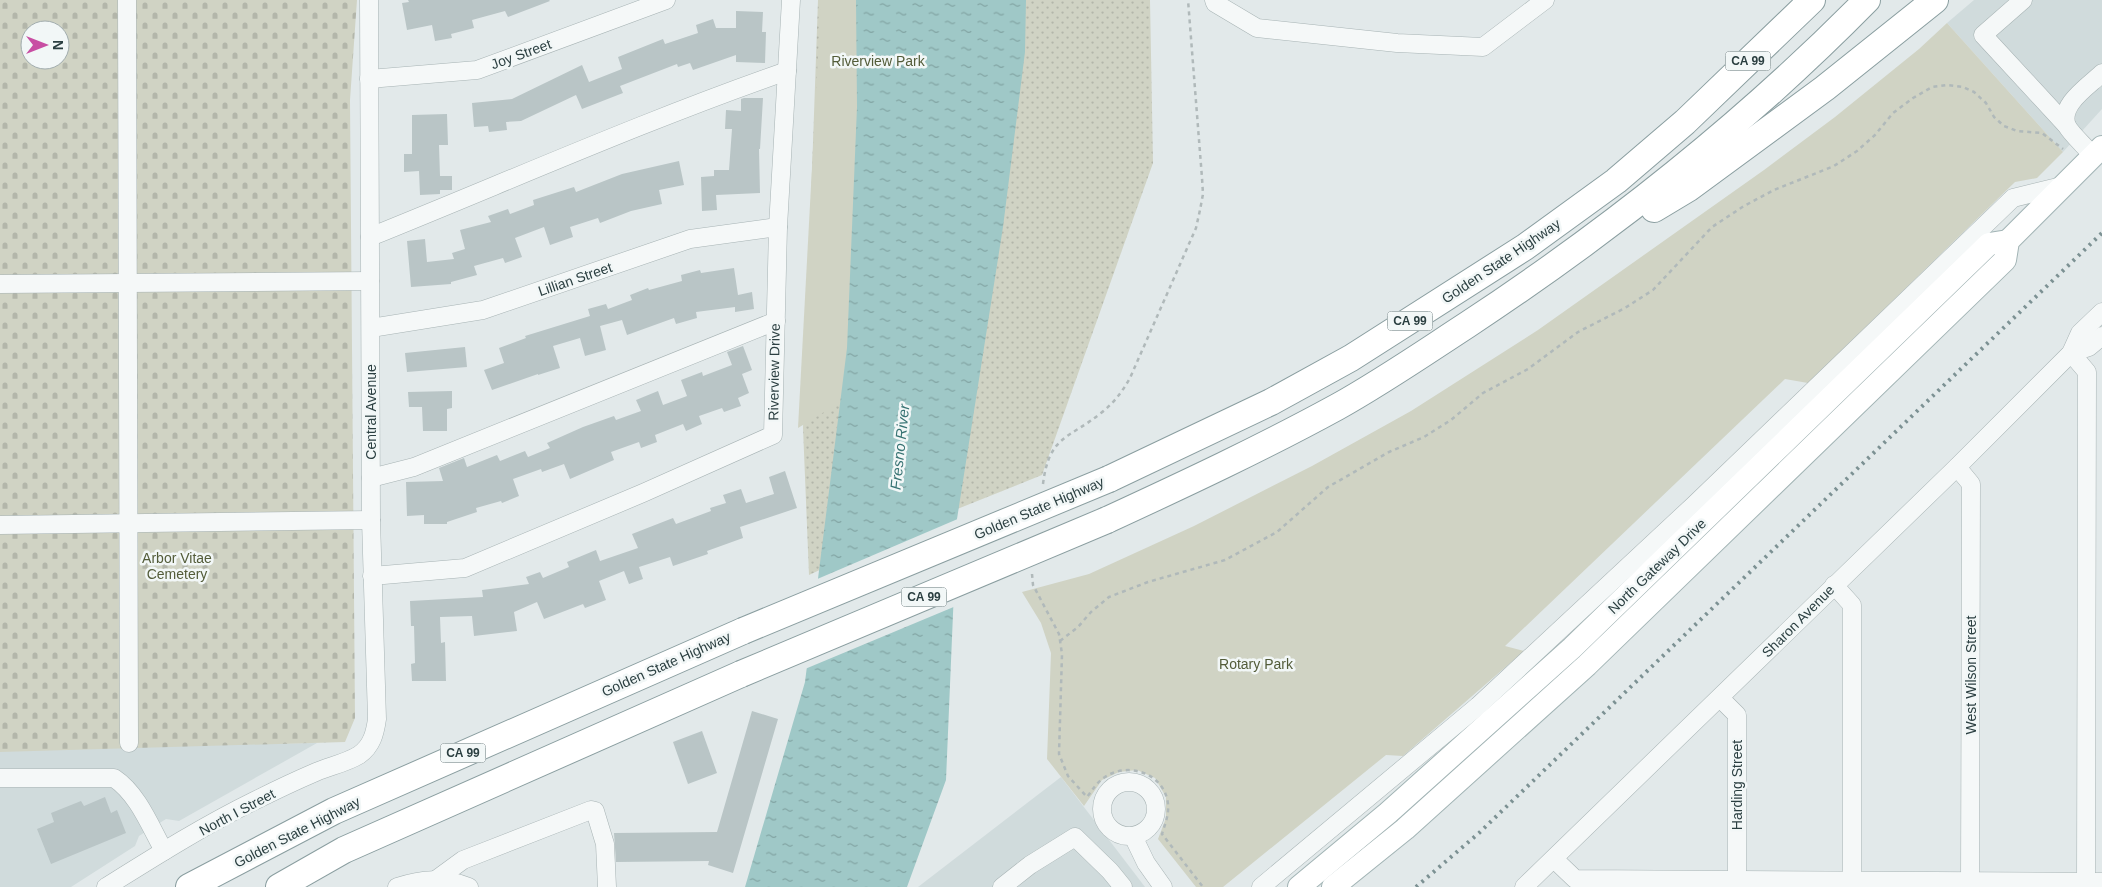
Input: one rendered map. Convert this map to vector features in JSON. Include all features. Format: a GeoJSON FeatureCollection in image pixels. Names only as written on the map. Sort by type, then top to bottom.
{"type":"FeatureCollection","features":[{"type":"Feature","properties":{"kind":"highway"},"geometry":{"type":"LineString","coordinates":[[1685,122],[1784,0]]}},
{"type":"Feature","properties":{"kind":"highway","name":"Golden State Highway"},"geometry":{"type":"LineString","coordinates":[[189,887],[334,811],[743,631],[1109,479],[1271,402],[1351,358],[1509,257],[1616,181],[1685,122],[1812,0]]}},
{"type":"Feature","properties":{"kind":"highway","name":"CA 99"},"geometry":{"type":"LineString","coordinates":[[279,887],[344,850],[741,674],[1108,520],[1207,474],[1340,405],[1538,279],[1692,162],[1767,95],[1867,0]]}},
{"type":"Feature","properties":{"kind":"highway"},"geometry":{"type":"LineString","coordinates":[[1538,279],[1689,188],[1825,88],[1935,0]]}},
{"type":"Feature","properties":{"kind":"main road","name":"North Gateway Drive"},"geometry":{"type":"LineString","coordinates":[[1334,887],[1405,829],[1587,665],[2005,260],[2008,241],[2098,151]]}},
{"type":"Feature","properties":{"kind":"main road","name":"North Gateway Drive"},"geometry":{"type":"LineString","coordinates":[[1299,887],[1388,813],[1486,714],[1572,648],[1772,442],[1989,244],[2008,241]]}},
{"type":"Feature","properties":{"kind":"street"},"geometry":{"type":"LineString","coordinates":[[127,0],[129,743]]}},
{"type":"Feature","properties":{"kind":"street","name":"Central Avenue"},"geometry":{"type":"LineString","coordinates":[[369,0],[371,520],[377,719],[370,744]]}},
{"type":"Feature","properties":{"kind":"street","name":"Joy Street"},"geometry":{"type":"LineString","coordinates":[[369,79],[477,70],[666,0]]}},
{"type":"Feature","properties":{"kind":"street","name":"Riverview Drive"},"geometry":{"type":"LineString","coordinates":[[372,576],[465,568],[643,493],[773,435],[778,227],[791,0]]}},
{"type":"Feature","properties":{"kind":"street"},"geometry":{"type":"LineString","coordinates":[[1214,0],[1215,3],[1257,28],[1397,43],[1483,47],[1545,0]]}},
{"type":"Feature","properties":{"kind":"street"},"geometry":{"type":"LineString","coordinates":[[2023,0],[1983,35],[2067,126],[2098,151]]}},
{"type":"Feature","properties":{"kind":"street"},"geometry":{"type":"LineString","coordinates":[[370,236],[546,164],[731,91],[787,71]]}},
{"type":"Feature","properties":{"kind":"street"},"geometry":{"type":"LineString","coordinates":[[2067,126],[2066,114],[2070,105],[2102,73]]}},
{"type":"Feature","properties":{"kind":"street"},"geometry":{"type":"LineString","coordinates":[[1795,464],[1772,442],[2013,198],[2062,186]]}},
{"type":"Feature","properties":{"kind":"street","name":"Lillian Street"},"geometry":{"type":"LineString","coordinates":[[371,328],[483,310],[690,239],[778,227]]}},
{"type":"Feature","properties":{"kind":"street"},"geometry":{"type":"LineString","coordinates":[[0,284],[370,281]]}},
{"type":"Feature","properties":{"kind":"street"},"geometry":{"type":"LineString","coordinates":[[2071,353],[2080,333],[2102,312]]}},
{"type":"Feature","properties":{"kind":"street"},"geometry":{"type":"LineString","coordinates":[[371,478],[414,467],[776,321]]}},
{"type":"Feature","properties":{"kind":"street"},"geometry":{"type":"LineString","coordinates":[[2071,353],[2089,347],[2102,336]]}},
{"type":"Feature","properties":{"kind":"street"},"geometry":{"type":"LineString","coordinates":[[1554,859],[1575,879],[1737,880],[1852,884],[2091,884],[2087,372],[2071,353]]}},
{"type":"Feature","properties":{"kind":"street","name":"Sharon Avenue"},"geometry":{"type":"LineString","coordinates":[[1524,887],[1958,467],[2071,353]]}},
{"type":"Feature","properties":{"kind":"street","name":"West Wilson Street"},"geometry":{"type":"LineString","coordinates":[[1958,467],[1971,484],[1970,884]]}},
{"type":"Feature","properties":{"kind":"street"},"geometry":{"type":"LineString","coordinates":[[0,525],[371,520]]}},
{"type":"Feature","properties":{"kind":"street"},"geometry":{"type":"LineString","coordinates":[[1834,585],[1852,605],[1852,884]]}},
{"type":"Feature","properties":{"kind":"street","name":"Harding Street"},"geometry":{"type":"LineString","coordinates":[[1720,698],[1737,715],[1737,880]]}},
{"type":"Feature","properties":{"kind":"street"},"geometry":{"type":"LineString","coordinates":[[1261,887],[1486,714],[1510,736]]}},
{"type":"Feature","properties":{"kind":"street","name":"North I Street"},"geometry":{"type":"LineString","coordinates":[[106,887],[164,851],[253,801],[318,771],[343,763],[360,754],[370,744]]}},
{"type":"Feature","properties":{"kind":"street"},"geometry":{"type":"LineString","coordinates":[[0,778],[114,778],[133,795],[164,851]]}},
{"type":"Feature","properties":{"kind":"street"},"geometry":{"type":"LineString","coordinates":[[436,879],[463,860],[591,810],[595,811],[605,844],[607,887]]}},
{"type":"Feature","properties":{"kind":"street"},"geometry":{"type":"LineString","coordinates":[[1133,836],[1146,863],[1164,887]]}},
{"type":"Feature","properties":{"kind":"street"},"geometry":{"type":"LineString","coordinates":[[1002,887],[1030,865],[1075,837],[1110,871],[1122,887]]}},
{"type":"Feature","properties":{"kind":"street"},"geometry":{"type":"LineString","coordinates":[[397,887],[436,879],[469,887]]}},
{"type":"Feature","properties":{"kind":"path"},"geometry":{"type":"LineString","coordinates":[[1042,490],[1046,468],[1056,446],[1066,435],[1100,415],[1121,394],[1130,378],[1196,228],[1202,194],[1188,0]]}},
{"type":"Feature","properties":{"kind":"path"},"geometry":{"type":"LineString","coordinates":[[1060,641],[1078,627],[1091,612],[1109,597],[1148,582],[1224,560],[1277,532],[1328,487],[1389,452],[1424,437],[1451,420],[1483,393],[1528,369],[1578,332],[1625,308],[1653,290],[1712,227],[1744,206],[1774,190],[1834,166],[1857,151],[1893,113],[1932,87],[1947,85],[1968,90],[1986,103],[1994,117],[2004,126],[2017,131],[2042,134],[2063,150]]}},
{"type":"Feature","properties":{"kind":"path"},"geometry":{"type":"LineString","coordinates":[[1031,568],[1032,585],[1059,634],[1062,654],[1059,754],[1068,776],[1087,797],[1096,784],[1107,776],[1119,771],[1132,769],[1146,773],[1157,781],[1164,789],[1168,802],[1168,816],[1162,834],[1203,887]]}},
{"type":"Feature","properties":{"kind":"shaded area"},"geometry":{"type":"Polygon","coordinates":[[[1974,0],[2102,0],[2102,109],[2063,152],[1947,23],[1974,0]]]}},
{"type":"Feature","properties":{"kind":"shaded area"},"geometry":{"type":"Polygon","coordinates":[[[317,743],[179,821],[166,819],[139,836],[135,846],[71,887],[0,887],[0,748],[317,743]]]}},
{"type":"Feature","properties":{"kind":"shaded area"},"geometry":{"type":"Polygon","coordinates":[[[1061,777],[1145,887],[918,887],[1061,777]]]}},
{"type":"Feature","properties":{"kind":"green space","name":"Arbor Vitae Cemetery"},"geometry":{"type":"Polygon","coordinates":[[[0,0],[357,0],[350,100],[355,718],[345,742],[0,752],[0,0]]]}},
{"type":"Feature","properties":{"kind":"green space"},"geometry":{"type":"Polygon","coordinates":[[[818,0],[1150,0],[1153,163],[1042,475],[905,530],[809,575],[803,428],[818,0]]]}},
{"type":"Feature","properties":{"kind":"green space","name":"Riverview Park"},"geometry":{"type":"Polygon","coordinates":[[[821,0],[940,0],[842,401],[798,428],[821,0]]]}},
{"type":"Feature","properties":{"kind":"green space","name":"Rotary Park"},"geometry":{"type":"Polygon","coordinates":[[[1947,23],[2063,152],[2037,178],[2015,182],[1808,383],[1785,379],[1505,646],[1524,651],[1403,756],[1386,755],[1223,887],[1196,887],[1158,839],[1166,818],[1166,797],[1155,778],[1137,770],[1119,772],[1102,780],[1084,806],[1047,759],[1051,653],[1041,623],[1022,592],[1089,574],[1194,526],[1312,466],[1411,411],[1538,330],[1764,170],[1835,117],[1919,49],[1947,23]]]}},
{"type":"Feature","properties":{"kind":"water","name":"Fresno River"},"geometry":{"type":"Polygon","coordinates":[[[856,0],[1026,0],[1025,52],[1003,227],[957,519],[946,780],[907,887],[745,887],[805,682],[847,348],[857,107],[856,0]]]}},
{"type":"Feature","properties":{"kind":"pier"},"geometry":{"type":"Polygon","coordinates":[[[960,518],[956,606],[805,669],[815,580],[960,518]]]}},
{"type":"Feature","properties":{"kind":"building"},"geometry":{"type":"Polygon","coordinates":[[[408,0],[550,1],[508,17],[505,11],[472,20],[474,28],[451,34],[452,38],[435,41],[432,25],[407,30],[402,3],[409,2],[408,0]]]}},
{"type":"Feature","properties":{"kind":"building"},"geometry":{"type":"Polygon","coordinates":[[[736,11],[763,12],[762,32],[766,32],[765,63],[736,62],[736,55],[693,70],[690,63],[678,67],[677,64],[620,86],[623,93],[582,109],[576,95],[521,121],[506,122],[507,130],[489,132],[488,126],[474,127],[472,103],[512,99],[582,65],[589,82],[622,69],[618,57],[663,39],[665,44],[698,33],[696,25],[713,19],[716,28],[736,28],[736,11]]]}},
{"type":"Feature","properties":{"kind":"building"},"geometry":{"type":"Polygon","coordinates":[[[763,98],[759,149],[760,193],[716,195],[717,210],[702,211],[701,177],[714,176],[714,170],[729,170],[732,129],[725,129],[726,110],[741,111],[741,99],[763,98]]]}},
{"type":"Feature","properties":{"kind":"building"},"geometry":{"type":"Polygon","coordinates":[[[447,114],[448,145],[439,145],[440,176],[452,176],[452,190],[440,190],[440,194],[420,195],[419,171],[404,172],[404,154],[412,154],[412,115],[447,114]]]}},
{"type":"Feature","properties":{"kind":"building"},"geometry":{"type":"Polygon","coordinates":[[[679,161],[684,185],[659,190],[662,204],[631,211],[600,223],[598,218],[570,227],[573,237],[550,245],[544,227],[515,238],[522,257],[505,263],[503,258],[474,266],[477,275],[451,282],[451,284],[411,287],[407,241],[425,239],[427,262],[454,259],[452,253],[465,249],[460,230],[491,222],[488,216],[508,209],[510,214],[534,205],[533,200],[574,187],[576,192],[622,174],[679,161]]]}},
{"type":"Feature","properties":{"kind":"building"},"geometry":{"type":"Polygon","coordinates":[[[734,268],[738,295],[752,292],[754,309],[735,312],[735,307],[696,312],[697,318],[676,324],[674,318],[627,335],[622,320],[600,326],[606,350],[585,356],[580,338],[553,346],[560,368],[492,390],[484,370],[504,363],[499,348],[526,338],[525,336],[590,316],[588,309],[606,304],[608,309],[632,300],[630,295],[648,288],[649,290],[682,281],[681,275],[700,270],[701,273],[734,268]]]}},
{"type":"Feature","properties":{"kind":"building"},"geometry":{"type":"Polygon","coordinates":[[[743,346],[752,370],[742,374],[749,393],[738,398],[741,406],[724,412],[722,408],[699,416],[702,424],[686,431],[683,424],[655,435],[657,442],[641,448],[639,442],[611,452],[614,460],[570,479],[564,464],[542,472],[541,469],[513,479],[519,496],[502,503],[501,501],[476,508],[477,512],[447,522],[447,524],[424,524],[424,515],[407,516],[406,482],[443,481],[439,468],[464,458],[467,467],[497,455],[500,461],[525,451],[528,457],[550,448],[547,443],[583,427],[614,416],[616,420],[641,411],[636,400],[658,391],[663,405],[687,396],[681,380],[702,372],[703,376],[732,365],[727,352],[743,346]]]}},
{"type":"Feature","properties":{"kind":"building"},"geometry":{"type":"Polygon","coordinates":[[[465,347],[467,367],[407,372],[405,353],[465,347]]]}},
{"type":"Feature","properties":{"kind":"building"},"geometry":{"type":"Polygon","coordinates":[[[452,391],[452,408],[447,409],[447,431],[423,431],[422,407],[409,407],[408,392],[452,391]]]}},
{"type":"Feature","properties":{"kind":"building"},"geometry":{"type":"Polygon","coordinates":[[[785,471],[797,508],[740,527],[743,538],[707,551],[708,554],[673,566],[670,557],[639,567],[643,579],[629,584],[624,571],[599,581],[606,600],[585,608],[583,604],[544,619],[537,602],[514,612],[517,631],[474,636],[472,616],[440,617],[441,643],[445,642],[446,681],[412,681],[411,664],[415,663],[414,626],[411,626],[410,601],[483,597],[482,590],[529,584],[526,577],[540,572],[543,578],[569,567],[567,562],[596,550],[600,561],[638,548],[632,534],[673,518],[676,524],[711,511],[710,508],[726,503],[723,495],[741,489],[746,503],[774,494],[769,477],[785,471]]]}},
{"type":"Feature","properties":{"kind":"building"},"geometry":{"type":"Polygon","coordinates":[[[752,711],[778,719],[733,873],[708,865],[709,861],[616,862],[614,833],[717,832],[752,711]]]}},
{"type":"Feature","properties":{"kind":"building"},"geometry":{"type":"Polygon","coordinates":[[[702,731],[717,773],[688,784],[673,742],[702,731]]]}},
{"type":"Feature","properties":{"kind":"building"},"geometry":{"type":"Polygon","coordinates":[[[105,797],[111,813],[117,810],[126,833],[51,864],[37,829],[54,822],[51,813],[81,801],[84,806],[105,797]]]}},
{"type":"Feature","properties":{"kind":"railway"},"geometry":{"type":"LineString","coordinates":[[1416,887],[1479,833],[2102,233]]}}]}
